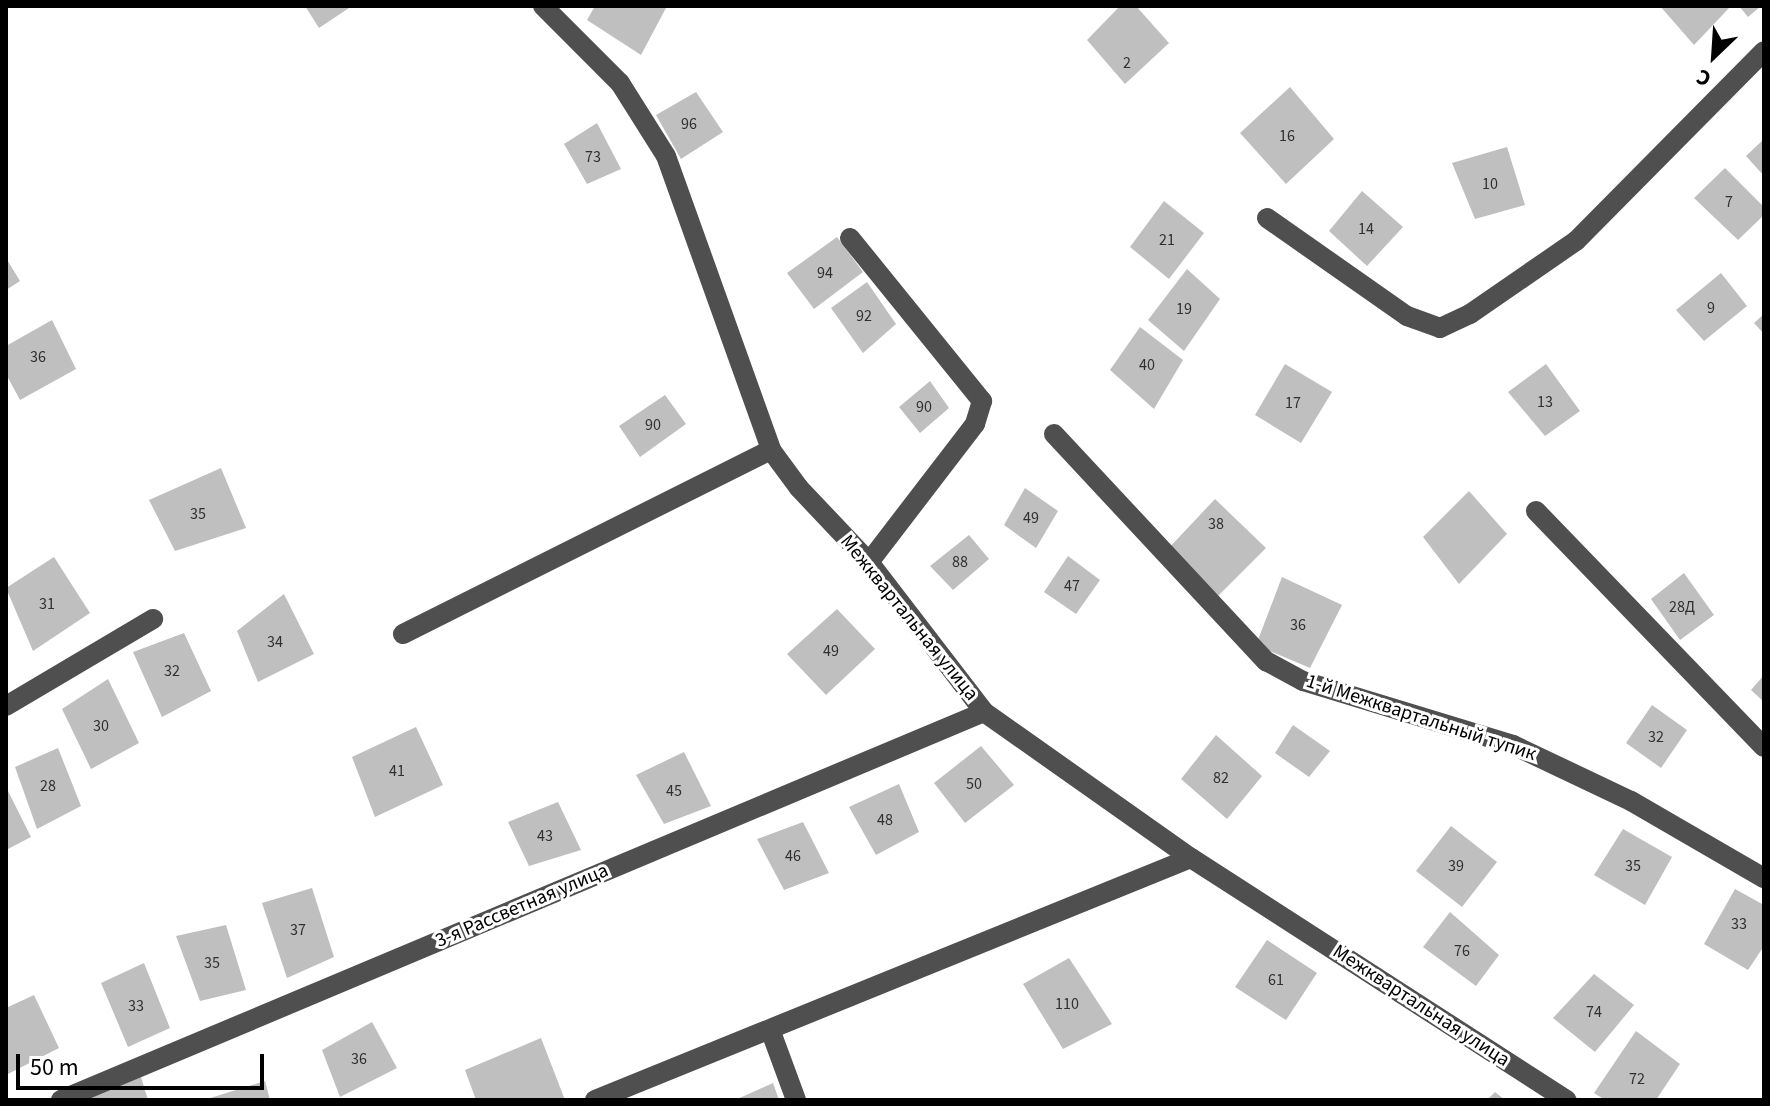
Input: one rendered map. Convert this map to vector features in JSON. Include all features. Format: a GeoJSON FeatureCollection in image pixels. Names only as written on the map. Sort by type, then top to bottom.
{"type":"FeatureCollection","features":[{"type":"Feature","properties":{"kind":"street","name":"Межквартальная улица"},"geometry":{"type":"LineString","coordinates":[[543,6],[620,83],[666,156],[771,450],[799,488],[869,562],[984,712],[1191,858],[1567,1100]]}},
{"type":"Feature","properties":{"kind":"street"},"geometry":{"type":"LineString","coordinates":[[1267,218],[1407,316],[1440,328],[1470,314],[1576,241],[1764,51]]}},
{"type":"Feature","properties":{"kind":"street"},"geometry":{"type":"LineString","coordinates":[[850,238],[982,401],[975,424],[869,562]]}},
{"type":"Feature","properties":{"kind":"street","name":"1-й Межквартальный тупик"},"geometry":{"type":"LineString","coordinates":[[1054,434],[1266,661],[1303,681],[1513,745],[1631,801],[1764,878]]}},
{"type":"Feature","properties":{"kind":"street"},"geometry":{"type":"LineString","coordinates":[[403,634],[771,450]]}},
{"type":"Feature","properties":{"kind":"street"},"geometry":{"type":"LineString","coordinates":[[1536,511],[1764,747]]}},
{"type":"Feature","properties":{"kind":"street"},"geometry":{"type":"LineString","coordinates":[[6,706],[153,619]]}},
{"type":"Feature","properties":{"kind":"street","name":"3-я Рассветная улица"},"geometry":{"type":"LineString","coordinates":[[61,1100],[984,712]]}},
{"type":"Feature","properties":{"kind":"street"},"geometry":{"type":"LineString","coordinates":[[595,1100],[771,1032],[1191,858]]}},
{"type":"Feature","properties":{"kind":"street"},"geometry":{"type":"LineString","coordinates":[[771,1032],[796,1100]]}},
{"type":"Feature","properties":{"kind":"building"},"geometry":{"type":"Polygon","coordinates":[[[305,6],[352,6],[319,28],[305,6]]]}},
{"type":"Feature","properties":{"kind":"building"},"geometry":{"type":"Polygon","coordinates":[[[595,6],[667,6],[641,55],[587,20],[595,6]]]}},
{"type":"Feature","properties":{"kind":"building"},"geometry":{"type":"Polygon","coordinates":[[[1120,6],[1136,6],[1169,43],[1125,84],[1087,40],[1120,6]]]}},
{"type":"Feature","properties":{"kind":"building"},"geometry":{"type":"Polygon","coordinates":[[[1660,6],[1731,6],[1694,45],[1660,6]]]}},
{"type":"Feature","properties":{"kind":"building"},"geometry":{"type":"Polygon","coordinates":[[[1739,6],[1761,6],[1748,17],[1739,6]]]}},
{"type":"Feature","properties":{"kind":"building"},"geometry":{"type":"Polygon","coordinates":[[[1290,87],[1334,139],[1286,184],[1240,133],[1290,87]]]}},
{"type":"Feature","properties":{"kind":"building"},"geometry":{"type":"Polygon","coordinates":[[[696,92],[723,132],[681,159],[656,115],[696,92]]]}},
{"type":"Feature","properties":{"kind":"building"},"geometry":{"type":"Polygon","coordinates":[[[597,123],[621,169],[587,184],[564,144],[597,123]]]}},
{"type":"Feature","properties":{"kind":"building"},"geometry":{"type":"Polygon","coordinates":[[[1764,139],[1764,176],[1746,156],[1764,139]]]}},
{"type":"Feature","properties":{"kind":"building"},"geometry":{"type":"Polygon","coordinates":[[[1507,147],[1525,205],[1475,219],[1452,163],[1507,147]]]}},
{"type":"Feature","properties":{"kind":"building"},"geometry":{"type":"Polygon","coordinates":[[[1725,168],[1764,207],[1764,215],[1738,240],[1694,198],[1725,168]]]}},
{"type":"Feature","properties":{"kind":"building"},"geometry":{"type":"Polygon","coordinates":[[[1362,191],[1403,227],[1367,266],[1329,231],[1362,191]]]}},
{"type":"Feature","properties":{"kind":"building"},"geometry":{"type":"Polygon","coordinates":[[[1164,201],[1204,233],[1169,279],[1130,247],[1164,201]]]}},
{"type":"Feature","properties":{"kind":"building"},"geometry":{"type":"Polygon","coordinates":[[[837,237],[863,272],[814,309],[787,273],[837,237]]]}},
{"type":"Feature","properties":{"kind":"building"},"geometry":{"type":"Polygon","coordinates":[[[6,258],[20,281],[6,290],[6,258]]]}},
{"type":"Feature","properties":{"kind":"building"},"geometry":{"type":"Polygon","coordinates":[[[1187,269],[1220,299],[1184,351],[1148,320],[1187,269]]]}},
{"type":"Feature","properties":{"kind":"building"},"geometry":{"type":"Polygon","coordinates":[[[1721,273],[1747,306],[1704,341],[1676,310],[1721,273]]]}},
{"type":"Feature","properties":{"kind":"building"},"geometry":{"type":"Polygon","coordinates":[[[867,282],[896,324],[863,353],[831,308],[867,282]]]}},
{"type":"Feature","properties":{"kind":"building"},"geometry":{"type":"Polygon","coordinates":[[[1764,314],[1764,334],[1754,323],[1764,314]]]}},
{"type":"Feature","properties":{"kind":"building"},"geometry":{"type":"Polygon","coordinates":[[[52,320],[76,369],[20,400],[6,374],[6,346],[52,320]]]}},
{"type":"Feature","properties":{"kind":"building"},"geometry":{"type":"Polygon","coordinates":[[[1140,327],[1183,360],[1154,409],[1110,370],[1140,327]]]}},
{"type":"Feature","properties":{"kind":"building"},"geometry":{"type":"Polygon","coordinates":[[[1285,364],[1332,392],[1301,443],[1255,415],[1285,364]]]}},
{"type":"Feature","properties":{"kind":"building"},"geometry":{"type":"Polygon","coordinates":[[[1546,364],[1580,411],[1545,436],[1508,392],[1546,364]]]}},
{"type":"Feature","properties":{"kind":"building"},"geometry":{"type":"Polygon","coordinates":[[[930,381],[949,408],[920,433],[899,407],[930,381]]]}},
{"type":"Feature","properties":{"kind":"building"},"geometry":{"type":"Polygon","coordinates":[[[665,395],[686,424],[640,457],[619,426],[665,395]]]}},
{"type":"Feature","properties":{"kind":"building"},"geometry":{"type":"Polygon","coordinates":[[[221,468],[246,528],[175,551],[149,500],[221,468]]]}},
{"type":"Feature","properties":{"kind":"building"},"geometry":{"type":"Polygon","coordinates":[[[1025,488],[1058,511],[1036,548],[1004,525],[1025,488]]]}},
{"type":"Feature","properties":{"kind":"building"},"geometry":{"type":"Polygon","coordinates":[[[1469,491],[1507,534],[1459,584],[1423,537],[1469,491]]]}},
{"type":"Feature","properties":{"kind":"building"},"geometry":{"type":"Polygon","coordinates":[[[1215,499],[1266,548],[1218,596],[1167,550],[1215,499]]]}},
{"type":"Feature","properties":{"kind":"building"},"geometry":{"type":"Polygon","coordinates":[[[969,535],[989,559],[953,590],[930,566],[969,535]]]}},
{"type":"Feature","properties":{"kind":"building"},"geometry":{"type":"Polygon","coordinates":[[[1068,556],[1100,580],[1076,614],[1044,592],[1068,556]]]}},
{"type":"Feature","properties":{"kind":"building"},"geometry":{"type":"Polygon","coordinates":[[[54,557],[90,613],[33,651],[6,588],[54,557]]]}},
{"type":"Feature","properties":{"kind":"building"},"geometry":{"type":"Polygon","coordinates":[[[1684,573],[1714,615],[1680,640],[1651,599],[1684,573]]]}},
{"type":"Feature","properties":{"kind":"building"},"geometry":{"type":"Polygon","coordinates":[[[1282,577],[1342,605],[1310,668],[1256,645],[1282,577]]]}},
{"type":"Feature","properties":{"kind":"building"},"geometry":{"type":"Polygon","coordinates":[[[284,594],[314,654],[258,682],[237,631],[284,594]]]}},
{"type":"Feature","properties":{"kind":"building"},"geometry":{"type":"Polygon","coordinates":[[[837,609],[875,649],[826,695],[787,654],[837,609]]]}},
{"type":"Feature","properties":{"kind":"building"},"geometry":{"type":"Polygon","coordinates":[[[184,633],[211,691],[162,717],[133,652],[184,633]]]}},
{"type":"Feature","properties":{"kind":"building"},"geometry":{"type":"Polygon","coordinates":[[[1764,675],[1764,702],[1751,690],[1764,675]]]}},
{"type":"Feature","properties":{"kind":"building"},"geometry":{"type":"Polygon","coordinates":[[[108,679],[139,743],[91,769],[62,709],[108,679]]]}},
{"type":"Feature","properties":{"kind":"building"},"geometry":{"type":"Polygon","coordinates":[[[1652,705],[1687,730],[1661,768],[1626,743],[1652,705]]]}},
{"type":"Feature","properties":{"kind":"building"},"geometry":{"type":"Polygon","coordinates":[[[1293,725],[1330,751],[1309,777],[1275,753],[1293,725]]]}},
{"type":"Feature","properties":{"kind":"building"},"geometry":{"type":"Polygon","coordinates":[[[416,727],[443,785],[375,817],[352,757],[416,727]]]}},
{"type":"Feature","properties":{"kind":"building"},"geometry":{"type":"Polygon","coordinates":[[[1216,735],[1262,776],[1227,819],[1181,779],[1216,735]]]}},
{"type":"Feature","properties":{"kind":"building"},"geometry":{"type":"Polygon","coordinates":[[[981,746],[1014,785],[965,823],[934,783],[981,746]]]}},
{"type":"Feature","properties":{"kind":"building"},"geometry":{"type":"Polygon","coordinates":[[[58,748],[81,806],[37,829],[15,767],[58,748]]]}},
{"type":"Feature","properties":{"kind":"building"},"geometry":{"type":"Polygon","coordinates":[[[684,752],[711,806],[664,824],[636,775],[684,752]]]}},
{"type":"Feature","properties":{"kind":"building"},"geometry":{"type":"Polygon","coordinates":[[[899,784],[919,832],[876,855],[849,807],[899,784]]]}},
{"type":"Feature","properties":{"kind":"building"},"geometry":{"type":"Polygon","coordinates":[[[6,787],[31,837],[6,850],[6,787]]]}},
{"type":"Feature","properties":{"kind":"building"},"geometry":{"type":"Polygon","coordinates":[[[558,802],[581,850],[529,866],[508,822],[558,802]]]}},
{"type":"Feature","properties":{"kind":"building"},"geometry":{"type":"Polygon","coordinates":[[[803,822],[829,873],[784,890],[757,839],[803,822]]]}},
{"type":"Feature","properties":{"kind":"building"},"geometry":{"type":"Polygon","coordinates":[[[1451,826],[1497,862],[1462,907],[1416,871],[1451,826]]]}},
{"type":"Feature","properties":{"kind":"building"},"geometry":{"type":"Polygon","coordinates":[[[1623,829],[1672,857],[1645,905],[1594,875],[1623,829]]]}},
{"type":"Feature","properties":{"kind":"building"},"geometry":{"type":"Polygon","coordinates":[[[312,888],[334,957],[287,978],[262,903],[312,888]]]}},
{"type":"Feature","properties":{"kind":"building"},"geometry":{"type":"Polygon","coordinates":[[[1735,889],[1764,905],[1764,946],[1748,970],[1704,944],[1735,889]]]}},
{"type":"Feature","properties":{"kind":"building"},"geometry":{"type":"Polygon","coordinates":[[[1450,912],[1499,955],[1476,986],[1423,947],[1450,912]]]}},
{"type":"Feature","properties":{"kind":"building"},"geometry":{"type":"Polygon","coordinates":[[[226,925],[246,990],[200,1001],[176,936],[226,925]]]}},
{"type":"Feature","properties":{"kind":"building"},"geometry":{"type":"Polygon","coordinates":[[[1267,940],[1317,973],[1286,1020],[1235,987],[1267,940]]]}},
{"type":"Feature","properties":{"kind":"building"},"geometry":{"type":"Polygon","coordinates":[[[1069,958],[1112,1024],[1063,1049],[1023,984],[1069,958]]]}},
{"type":"Feature","properties":{"kind":"building"},"geometry":{"type":"Polygon","coordinates":[[[144,963],[170,1028],[128,1047],[101,983],[144,963]]]}},
{"type":"Feature","properties":{"kind":"building"},"geometry":{"type":"Polygon","coordinates":[[[1594,974],[1634,1005],[1595,1052],[1553,1018],[1594,974]]]}},
{"type":"Feature","properties":{"kind":"building"},"geometry":{"type":"Polygon","coordinates":[[[34,995],[59,1048],[6,1075],[6,1008],[34,995]]]}},
{"type":"Feature","properties":{"kind":"building"},"geometry":{"type":"Polygon","coordinates":[[[372,1022],[397,1068],[340,1097],[322,1050],[372,1022]]]}},
{"type":"Feature","properties":{"kind":"building"},"geometry":{"type":"Polygon","coordinates":[[[1636,1031],[1680,1064],[1656,1100],[1605,1100],[1594,1093],[1636,1031]]]}},
{"type":"Feature","properties":{"kind":"building"},"geometry":{"type":"Polygon","coordinates":[[[541,1038],[565,1100],[476,1100],[465,1070],[541,1038]]]}},
{"type":"Feature","properties":{"kind":"building"},"geometry":{"type":"Polygon","coordinates":[[[141,1077],[148,1100],[87,1100],[141,1077]]]}},
{"type":"Feature","properties":{"kind":"building"},"geometry":{"type":"Polygon","coordinates":[[[265,1081],[270,1100],[207,1100],[207,1099],[265,1081]]]}},
{"type":"Feature","properties":{"kind":"building"},"geometry":{"type":"Polygon","coordinates":[[[773,1083],[779,1100],[735,1100],[773,1083]]]}},
{"type":"Feature","properties":{"kind":"building"},"geometry":{"type":"Polygon","coordinates":[[[1495,1092],[1505,1100],[1487,1100],[1495,1092]]]}}]}
